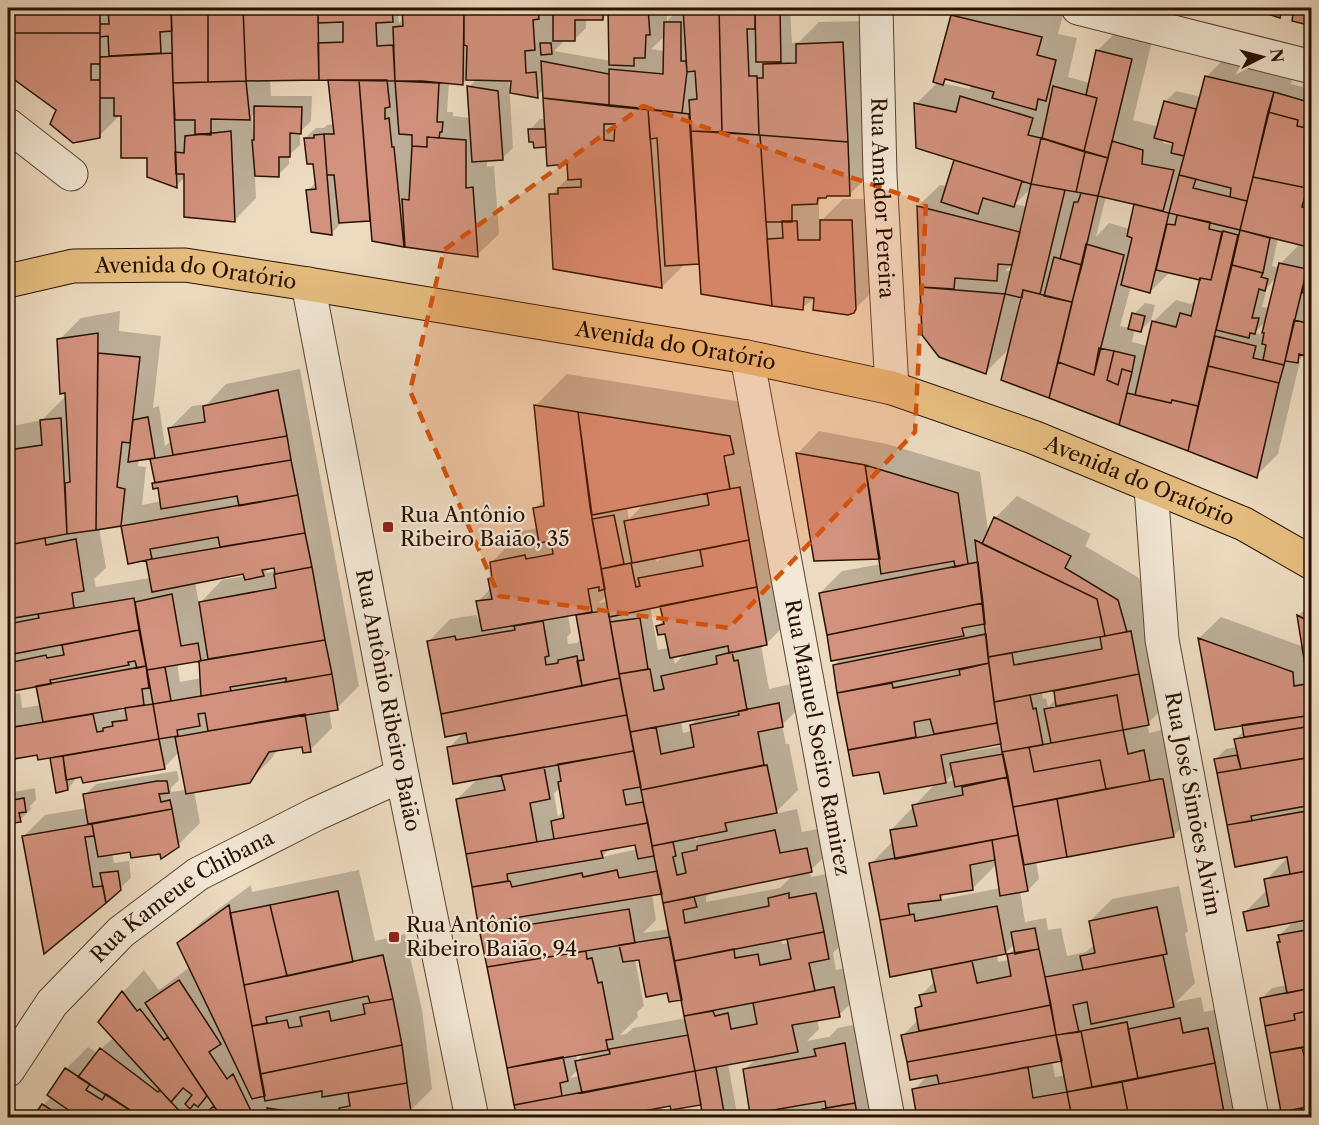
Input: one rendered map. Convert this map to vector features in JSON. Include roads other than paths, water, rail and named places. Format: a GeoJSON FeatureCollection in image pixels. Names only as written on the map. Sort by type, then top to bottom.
{"type":"FeatureCollection","features":[{"type":"Feature","properties":{"kind":"main road","name":"Avenida do Oratório"},"geometry":{"type":"LineString","coordinates":[[8,282],[73,266],[185,266],[308,284],[747,357],[892,388],[1033,437],[1244,524],[1311,563]]}},
{"type":"Feature","properties":{"kind":"street","name":"Rua Amador Pereira"},"geometry":{"type":"LineString","coordinates":[[876,8],[880,175],[892,388]]}},
{"type":"Feature","properties":{"kind":"street"},"geometry":{"type":"LineString","coordinates":[[1078,8],[1311,67]]}},
{"type":"Feature","properties":{"kind":"street"},"geometry":{"type":"LineString","coordinates":[[8,125],[71,174]]}},
{"type":"Feature","properties":{"kind":"street","name":"Rua Antônio Ribeiro Baião"},"geometry":{"type":"LineString","coordinates":[[308,284],[402,775],[472,1118]]}},
{"type":"Feature","properties":{"kind":"street","name":"Rua Manuel Soeiro Ramirez"},"geometry":{"type":"LineString","coordinates":[[747,357],[888,1118]]}},
{"type":"Feature","properties":{"kind":"street","name":"Rua José Simões Alvim"},"geometry":{"type":"LineString","coordinates":[[1151,487],[1162,640],[1252,1118]]}},
{"type":"Feature","properties":{"kind":"street","name":"Rua Kameue Chibana"},"geometry":{"type":"LineString","coordinates":[[8,1070],[52,1003],[121,932],[198,874],[316,814],[402,775]]}},
{"type":"Feature","properties":{"kind":"place","name":"Rua Antônio Ribeiro Baião, 35"},"geometry":{"type":"Point","coordinates":[388,527]}},
{"type":"Feature","properties":{"kind":"place","name":"Rua Antônio Ribeiro Baião, 94"},"geometry":{"type":"Point","coordinates":[394,937]}}]}
